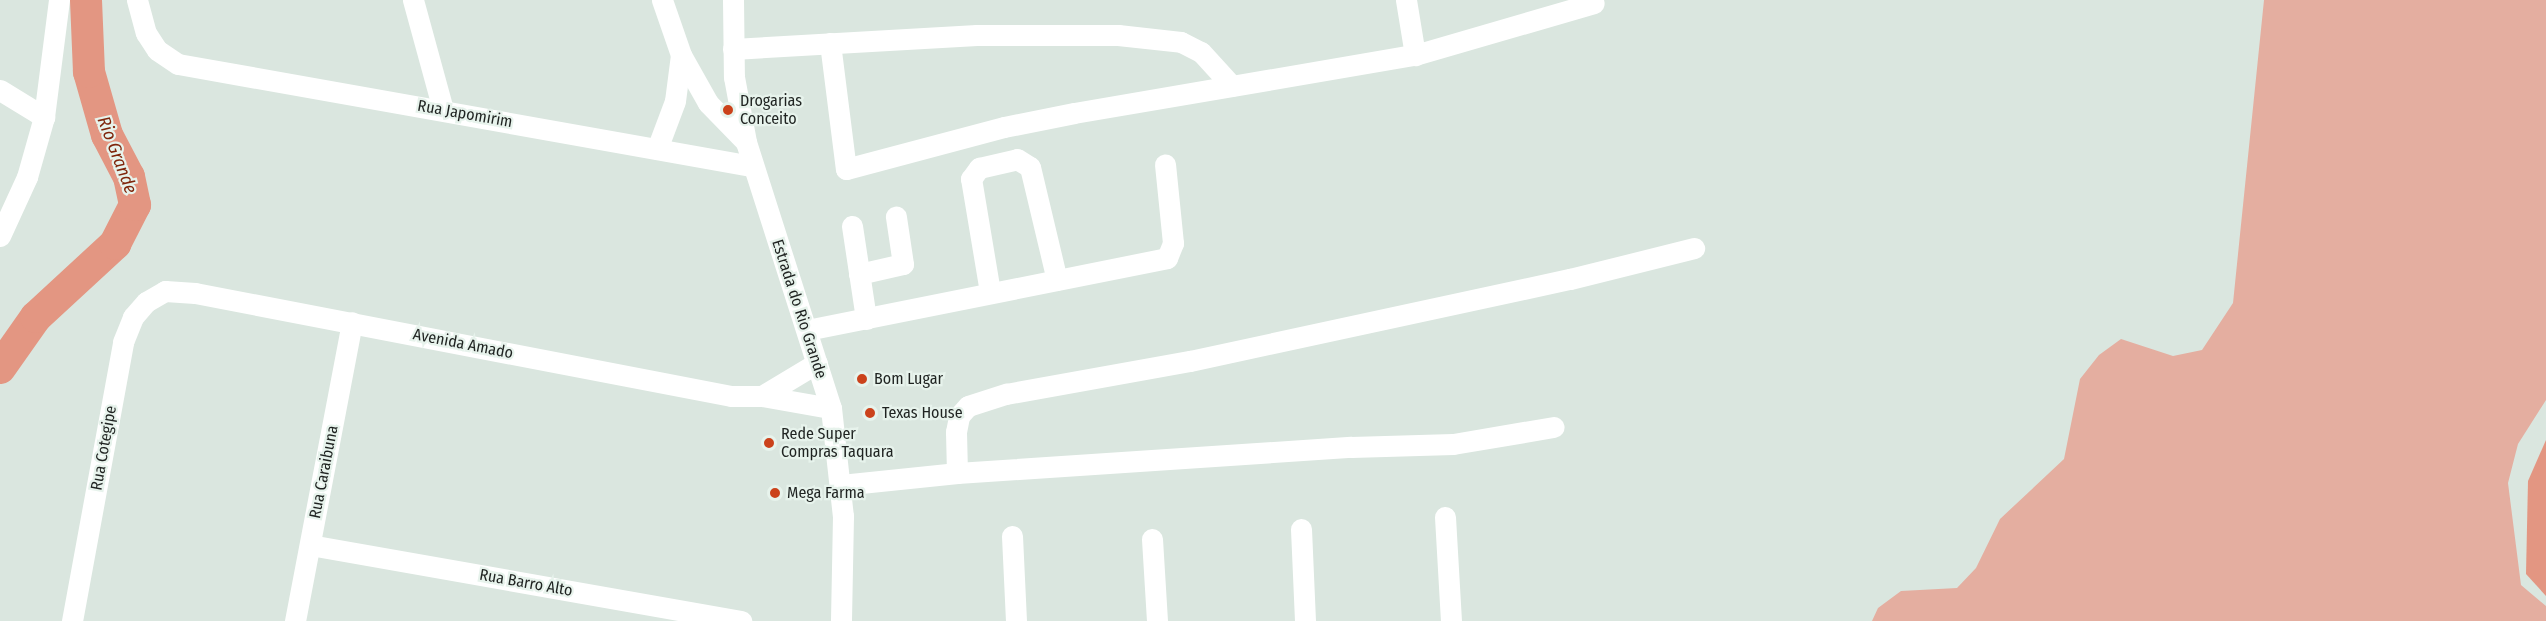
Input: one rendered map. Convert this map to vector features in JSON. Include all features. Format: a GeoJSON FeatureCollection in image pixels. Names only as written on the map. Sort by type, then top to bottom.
{"type":"FeatureCollection","features":[{"type":"Feature","properties":{"kind":"street","name":"Rua Japomirim"},"geometry":{"type":"LineString","coordinates":[[137,0],[146,33],[157,50],[178,64],[752,166]]}},
{"type":"Feature","properties":{"kind":"street"},"geometry":{"type":"LineString","coordinates":[[412,0],[443,110]]}},
{"type":"Feature","properties":{"kind":"street"},"geometry":{"type":"LineString","coordinates":[[662,0],[681,55],[708,103],[746,142]]}},
{"type":"Feature","properties":{"kind":"street","name":"Estrada do Rio Grande"},"geometry":{"type":"LineString","coordinates":[[733,0],[734,77],[746,142],[831,408],[843,516],[841,621]]}},
{"type":"Feature","properties":{"kind":"street"},"geometry":{"type":"LineString","coordinates":[[1406,0],[1415,55]]}},
{"type":"Feature","properties":{"kind":"street"},"geometry":{"type":"LineString","coordinates":[[0,236],[5,213],[27,177],[44,117],[55,2]]}},
{"type":"Feature","properties":{"kind":"street"},"geometry":{"type":"LineString","coordinates":[[830,43],[846,169],[1016,125],[1415,55],[1594,3]]}},
{"type":"Feature","properties":{"kind":"street"},"geometry":{"type":"LineString","coordinates":[[733,48],[976,35],[1118,35],[1180,42],[1201,52],[1232,86]]}},
{"type":"Feature","properties":{"kind":"street"},"geometry":{"type":"LineString","coordinates":[[657,149],[675,101],[681,55]]}},
{"type":"Feature","properties":{"kind":"street"},"geometry":{"type":"LineString","coordinates":[[0,90],[44,117]]}},
{"type":"Feature","properties":{"kind":"street"},"geometry":{"type":"LineString","coordinates":[[990,292],[971,179],[979,168],[1017,159],[1030,168],[1057,280]]}},
{"type":"Feature","properties":{"kind":"street"},"geometry":{"type":"LineString","coordinates":[[807,330],[1167,258],[1173,243],[1165,164]]}},
{"type":"Feature","properties":{"kind":"street"},"geometry":{"type":"LineString","coordinates":[[860,273],[903,264],[896,217]]}},
{"type":"Feature","properties":{"kind":"street"},"geometry":{"type":"LineString","coordinates":[[852,226],[866,319]]}},
{"type":"Feature","properties":{"kind":"street"},"geometry":{"type":"LineString","coordinates":[[957,473],[956,432],[959,416],[968,406],[1006,394],[1190,361],[1570,279],[1694,248]]}},
{"type":"Feature","properties":{"kind":"street","name":"Avenida Amado"},"geometry":{"type":"LineString","coordinates":[[165,291],[195,293],[352,322],[731,396],[762,396],[831,408]]}},
{"type":"Feature","properties":{"kind":"street","name":"Rua Cotegipe"},"geometry":{"type":"LineString","coordinates":[[72,621],[123,342],[133,317],[146,302],[165,291]]}},
{"type":"Feature","properties":{"kind":"street","name":"Rua Caraibuna"},"geometry":{"type":"LineString","coordinates":[[295,621],[352,322]]}},
{"type":"Feature","properties":{"kind":"street"},"geometry":{"type":"LineString","coordinates":[[762,396],[817,363]]}},
{"type":"Feature","properties":{"kind":"street"},"geometry":{"type":"LineString","coordinates":[[841,485],[957,473],[1351,447],[1453,444],[1554,427]]}},
{"type":"Feature","properties":{"kind":"street"},"geometry":{"type":"LineString","coordinates":[[1445,517],[1451,621]]}},
{"type":"Feature","properties":{"kind":"street"},"geometry":{"type":"LineString","coordinates":[[1300,529],[1305,621]]}},
{"type":"Feature","properties":{"kind":"street"},"geometry":{"type":"LineString","coordinates":[[1012,536],[1016,621]]}},
{"type":"Feature","properties":{"kind":"street"},"geometry":{"type":"LineString","coordinates":[[1152,539],[1157,621]]}},
{"type":"Feature","properties":{"kind":"street","name":"Rua Barro Alto"},"geometry":{"type":"LineString","coordinates":[[310,545],[741,621]]}},
{"type":"Feature","properties":{"kind":"shaded area"},"geometry":{"type":"Polygon","coordinates":[[[2264,0],[2546,0],[2546,400],[2518,444],[2508,483],[2521,585],[2546,606],[2546,621],[1872,621],[1878,608],[1901,591],[1957,588],[1976,568],[2000,519],[2064,459],[2080,379],[2099,355],[2121,339],[2173,356],[2202,350],[2233,303],[2264,0]]]}},
{"type":"Feature","properties":{"kind":"shaded area"},"geometry":{"type":"Polygon","coordinates":[[[2546,440],[2546,596],[2526,574],[2528,481],[2546,440]]]}},
{"type":"Feature","properties":{"kind":"waterway","name":"Rio Grande"},"geometry":{"type":"LineString","coordinates":[[0,368],[36,317],[115,244],[135,205],[129,177],[107,135],[89,72],[86,0]]}},
{"type":"Feature","properties":{"kind":"place","name":"Drogarias Conceito"},"geometry":{"type":"Point","coordinates":[728,110]}},
{"type":"Feature","properties":{"kind":"place","name":"Bom Lugar"},"geometry":{"type":"Point","coordinates":[862,379]}},
{"type":"Feature","properties":{"kind":"place","name":"Texas House"},"geometry":{"type":"Point","coordinates":[870,413]}},
{"type":"Feature","properties":{"kind":"place","name":"Rede Super Compras Taquara"},"geometry":{"type":"Point","coordinates":[769,443]}},
{"type":"Feature","properties":{"kind":"place","name":"Mega Farma"},"geometry":{"type":"Point","coordinates":[775,493]}}]}
